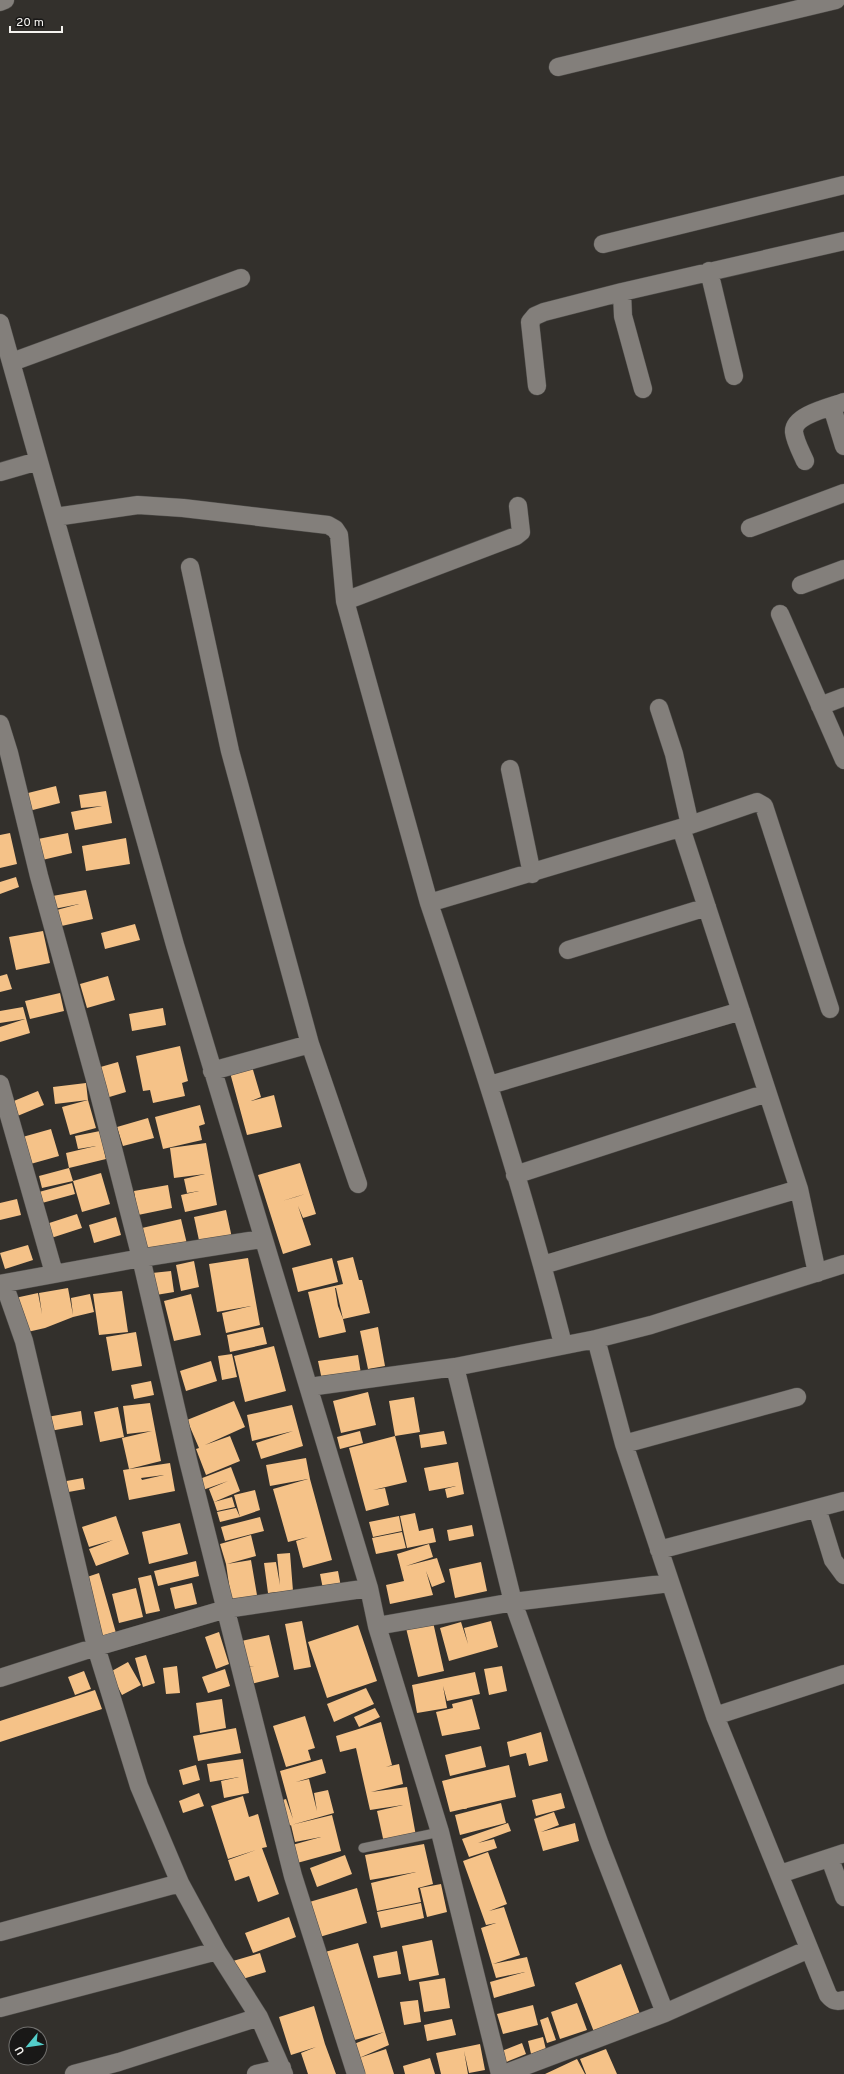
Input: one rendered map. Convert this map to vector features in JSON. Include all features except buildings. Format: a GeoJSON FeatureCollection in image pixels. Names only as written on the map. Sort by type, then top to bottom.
{"type":"FeatureCollection","features":[{"type":"Feature","properties":{"kind":"street"},"geometry":{"type":"LineString","coordinates":[[0,2],[5,0]]}},
{"type":"Feature","properties":{"kind":"street"},"geometry":{"type":"LineString","coordinates":[[558,67],[836,0]]}},
{"type":"Feature","properties":{"kind":"street"},"geometry":{"type":"LineString","coordinates":[[603,244],[844,185]]}},
{"type":"Feature","properties":{"kind":"street"},"geometry":{"type":"LineString","coordinates":[[537,386],[530,322],[535,316],[544,312],[622,292],[844,241]]}},
{"type":"Feature","properties":{"kind":"street"},"geometry":{"type":"LineString","coordinates":[[709,271],[734,376]]}},
{"type":"Feature","properties":{"kind":"street"},"geometry":{"type":"LineString","coordinates":[[12,362],[241,278]]}},
{"type":"Feature","properties":{"kind":"street"},"geometry":{"type":"LineString","coordinates":[[622,292],[623,316],[643,389]]}},
{"type":"Feature","properties":{"kind":"street"},"geometry":{"type":"LineString","coordinates":[[0,323],[212,1071],[369,1588],[377,1626],[440,1832],[500,2074]]}},
{"type":"Feature","properties":{"kind":"street"},"geometry":{"type":"LineString","coordinates":[[804,461],[794,432],[795,424],[801,418],[838,404],[844,446]]}},
{"type":"Feature","properties":{"kind":"street"},"geometry":{"type":"LineString","coordinates":[[0,472],[38,461]]}},
{"type":"Feature","properties":{"kind":"street"},"geometry":{"type":"LineString","coordinates":[[750,528],[844,493]]}},
{"type":"Feature","properties":{"kind":"street"},"geometry":{"type":"LineString","coordinates":[[55,517],[138,504],[328,525],[335,529],[339,536],[345,601],[429,903],[490,1085],[515,1175],[543,1266],[563,1344]]}},
{"type":"Feature","properties":{"kind":"street"},"geometry":{"type":"LineString","coordinates":[[345,601],[516,536],[522,532],[518,506]]}},
{"type":"Feature","properties":{"kind":"street"},"geometry":{"type":"LineString","coordinates":[[190,567],[230,751],[310,1044],[358,1184]]}},
{"type":"Feature","properties":{"kind":"street"},"geometry":{"type":"LineString","coordinates":[[801,585],[844,568]]}},
{"type":"Feature","properties":{"kind":"street"},"geometry":{"type":"LineString","coordinates":[[780,614],[844,760]]}},
{"type":"Feature","properties":{"kind":"street"},"geometry":{"type":"LineString","coordinates":[[820,706],[844,698]]}},
{"type":"Feature","properties":{"kind":"street"},"geometry":{"type":"LineString","coordinates":[[659,708],[674,754],[686,826],[689,859],[707,907],[767,1093],[800,1189],[817,1273]]}},
{"type":"Feature","properties":{"kind":"street"},"geometry":{"type":"LineString","coordinates":[[0,724],[141,1258],[188,1460],[293,1876],[356,2074]]}},
{"type":"Feature","properties":{"kind":"street"},"geometry":{"type":"LineString","coordinates":[[510,768],[532,874]]}},
{"type":"Feature","properties":{"kind":"street"},"geometry":{"type":"LineString","coordinates":[[429,903],[532,874],[686,826],[757,802],[764,806],[830,1009]]}},
{"type":"Feature","properties":{"kind":"street"},"geometry":{"type":"LineString","coordinates":[[568,950],[707,907]]}},
{"type":"Feature","properties":{"kind":"street"},"geometry":{"type":"LineString","coordinates":[[490,1085],[741,1011]]}},
{"type":"Feature","properties":{"kind":"street"},"geometry":{"type":"LineString","coordinates":[[212,1071],[310,1044]]}},
{"type":"Feature","properties":{"kind":"street"},"geometry":{"type":"LineString","coordinates":[[0,1084],[54,1273]]}},
{"type":"Feature","properties":{"kind":"street"},"geometry":{"type":"LineString","coordinates":[[515,1175],[767,1093]]}},
{"type":"Feature","properties":{"kind":"street"},"geometry":{"type":"LineString","coordinates":[[543,1266],[800,1189]]}},
{"type":"Feature","properties":{"kind":"street"},"geometry":{"type":"LineString","coordinates":[[256,2074],[283,2071],[259,2018],[217,1951],[180,1883],[139,1786],[96,1647],[24,1341],[2,1284],[54,1273],[262,1239]]}},
{"type":"Feature","properties":{"kind":"street"},"geometry":{"type":"LineString","coordinates":[[308,1387],[455,1367],[563,1344],[596,1339],[651,1325],[844,1264]]}},
{"type":"Feature","properties":{"kind":"street"},"geometry":{"type":"LineString","coordinates":[[596,1339],[624,1444],[715,1716],[828,1995],[832,2000],[837,2002],[844,2000]]}},
{"type":"Feature","properties":{"kind":"street"},"geometry":{"type":"LineString","coordinates":[[455,1367],[513,1602],[600,1845],[665,2013]]}},
{"type":"Feature","properties":{"kind":"street"},"geometry":{"type":"LineString","coordinates":[[624,1444],[797,1397]]}},
{"type":"Feature","properties":{"kind":"street"},"geometry":{"type":"LineString","coordinates":[[659,1550],[844,1501]]}},
{"type":"Feature","properties":{"kind":"street"},"geometry":{"type":"LineString","coordinates":[[817,1508],[833,1560],[844,1575]]}},
{"type":"Feature","properties":{"kind":"street"},"geometry":{"type":"LineString","coordinates":[[377,1626],[513,1602],[670,1583]]}},
{"type":"Feature","properties":{"kind":"street"},"geometry":{"type":"LineString","coordinates":[[0,1678],[96,1647],[226,1609],[369,1588]]}},
{"type":"Feature","properties":{"kind":"street"},"geometry":{"type":"LineString","coordinates":[[715,1716],[844,1674]]}},
{"type":"Feature","properties":{"kind":"street"},"geometry":{"type":"LineString","coordinates":[[780,1874],[837,1856],[844,1897]]}},
{"type":"Feature","properties":{"kind":"street"},"geometry":{"type":"LineString","coordinates":[[0,1932],[180,1883]]}},
{"type":"Feature","properties":{"kind":"street"},"geometry":{"type":"LineString","coordinates":[[504,2074],[665,2013],[809,1949]]}},
{"type":"Feature","properties":{"kind":"street"},"geometry":{"type":"LineString","coordinates":[[0,2008],[217,1951]]}},
{"type":"Feature","properties":{"kind":"street"},"geometry":{"type":"LineString","coordinates":[[74,2074],[119,2062],[259,2018]]}},
{"type":"Feature","properties":{"kind":"lane"},"geometry":{"type":"LineString","coordinates":[[363,1848],[440,1832]]}}]}
